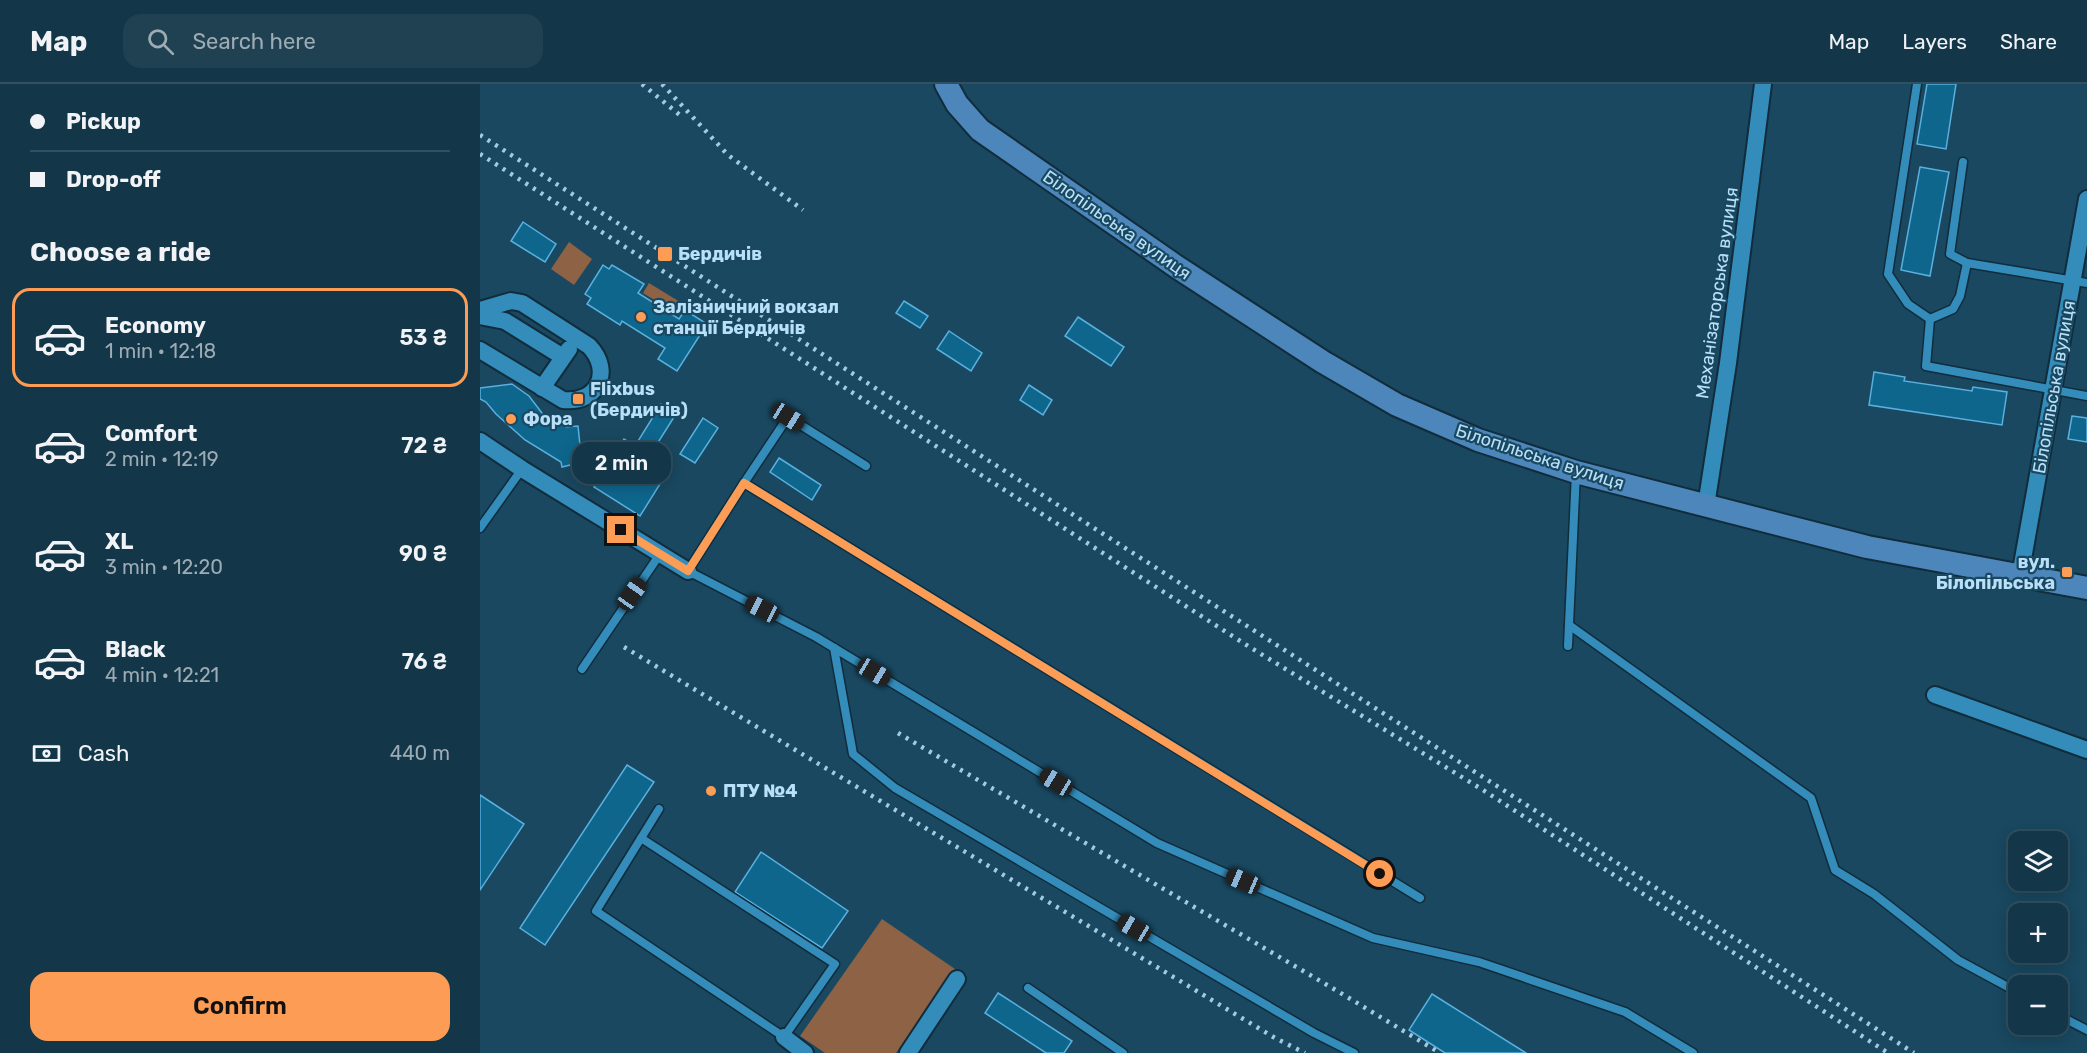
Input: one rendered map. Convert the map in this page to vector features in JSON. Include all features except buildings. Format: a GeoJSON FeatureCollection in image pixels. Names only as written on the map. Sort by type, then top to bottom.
{"type":"FeatureCollection","features":[{"type":"Feature","properties":{"kind":"main road","name":"Білопільська вулиця"},"geometry":{"type":"LineString","coordinates":[[946,84],[957,104],[980,130],[1177,267],[1323,362],[1397,405],[1478,440],[1576,472],[1867,547],[2087,588]]}},
{"type":"Feature","properties":{"kind":"street","name":"Механізаторська вулиця"},"geometry":{"type":"LineString","coordinates":[[1706,506],[1728,363],[1763,84]]}},
{"type":"Feature","properties":{"kind":"street","name":"Білопільська вулиця"},"geometry":{"type":"LineString","coordinates":[[2020,576],[2054,389],[2080,282],[2087,199]]}},
{"type":"Feature","properties":{"kind":"street"},"geometry":{"type":"LineString","coordinates":[[480,310],[505,302],[517,301],[596,353],[601,374],[592,392],[573,401],[562,400],[480,350]]}},
{"type":"Feature","properties":{"kind":"street"},"geometry":{"type":"LineString","coordinates":[[480,316],[505,321],[563,357]]}},
{"type":"Feature","properties":{"kind":"street"},"geometry":{"type":"LineString","coordinates":[[542,388],[576,338]]}},
{"type":"Feature","properties":{"kind":"street"},"geometry":{"type":"LineString","coordinates":[[480,441],[688,571]]}},
{"type":"Feature","properties":{"kind":"street"},"geometry":{"type":"LineString","coordinates":[[1935,695],[2087,750]]}},
{"type":"Feature","properties":{"kind":"street"},"geometry":{"type":"LineString","coordinates":[[908,1053],[957,980]]}},
{"type":"Feature","properties":{"kind":"street"},"geometry":{"type":"LineString","coordinates":[[784,1037],[805,1053]]}},
{"type":"Feature","properties":{"kind":"lane"},"geometry":{"type":"LineString","coordinates":[[1917,84],[1888,274],[1908,304],[1930,319]]}},
{"type":"Feature","properties":{"kind":"lane"},"geometry":{"type":"LineString","coordinates":[[1963,162],[1950,254],[1967,263],[2080,282]]}},
{"type":"Feature","properties":{"kind":"lane"},"geometry":{"type":"LineString","coordinates":[[1930,319],[1953,309],[1960,296],[1967,263]]}},
{"type":"Feature","properties":{"kind":"lane"},"geometry":{"type":"LineString","coordinates":[[1930,319],[1926,366],[2087,396]]}},
{"type":"Feature","properties":{"kind":"lane"},"geometry":{"type":"LineString","coordinates":[[866,466],[788,417],[688,571],[834,648],[1157,843],[1373,938],[1479,962],[1626,1012],[1693,1053]]}},
{"type":"Feature","properties":{"kind":"lane"},"geometry":{"type":"LineString","coordinates":[[480,528],[522,469]]}},
{"type":"Feature","properties":{"kind":"lane"},"geometry":{"type":"LineString","coordinates":[[1568,645],[1576,472]]}},
{"type":"Feature","properties":{"kind":"lane"},"geometry":{"type":"LineString","coordinates":[[744,483],[1420,898]]}},
{"type":"Feature","properties":{"kind":"lane"},"geometry":{"type":"LineString","coordinates":[[582,669],[660,554]]}},
{"type":"Feature","properties":{"kind":"lane"},"geometry":{"type":"LineString","coordinates":[[1569,625],[1811,798],[1835,870],[1874,894],[1958,960],[2008,987]]}},
{"type":"Feature","properties":{"kind":"lane"},"geometry":{"type":"LineString","coordinates":[[834,648],[854,754],[895,788],[1314,1033],[1354,1053]]}},
{"type":"Feature","properties":{"kind":"lane"},"geometry":{"type":"LineString","coordinates":[[641,838],[835,964],[784,1037],[596,911],[659,808]]}},
{"type":"Feature","properties":{"kind":"lane"},"geometry":{"type":"LineString","coordinates":[[1028,988],[1123,1053]]}},
{"type":"Feature","properties":{"kind":"lane"},"geometry":{"type":"LineString","coordinates":[[2068,1020],[2087,1030]]}},
{"type":"Feature","properties":{"kind":"shaded area"},"geometry":{"type":"Polygon","coordinates":[[[569,242],[592,259],[574,285],[551,269],[569,242]]]}},
{"type":"Feature","properties":{"kind":"shaded area"},"geometry":{"type":"Polygon","coordinates":[[[649,283],[680,302],[674,312],[643,293],[649,283]]]}},
{"type":"Feature","properties":{"kind":"shaded area"},"geometry":{"type":"Polygon","coordinates":[[[882,919],[955,969],[896,1053],[825,1053],[800,1036],[882,919]]]}},
{"type":"Feature","properties":{"kind":"railway"},"geometry":{"type":"LineString","coordinates":[[642,84],[681,116]]}},
{"type":"Feature","properties":{"kind":"railway"},"geometry":{"type":"LineString","coordinates":[[662,84],[728,155],[803,210]]}},
{"type":"Feature","properties":{"kind":"railway"},"geometry":{"type":"LineString","coordinates":[[480,135],[1914,1053]]}},
{"type":"Feature","properties":{"kind":"railway"},"geometry":{"type":"LineString","coordinates":[[480,154],[1248,646],[1483,790],[1888,1053]]}},
{"type":"Feature","properties":{"kind":"railway"},"geometry":{"type":"LineString","coordinates":[[624,647],[1275,1038],[1305,1053]]}},
{"type":"Feature","properties":{"kind":"railway"},"geometry":{"type":"LineString","coordinates":[[898,733],[1440,1053]]}},
{"type":"Feature","properties":{"kind":"place","name":"Бердичів"},"geometry":{"type":"Point","coordinates":[665,254]}},
{"type":"Feature","properties":{"kind":"place","name":"Залізничний вокзал станції Бердичів"},"geometry":{"type":"Point","coordinates":[641,317]}},
{"type":"Feature","properties":{"kind":"place","name":"Flixbus (Бердичів)"},"geometry":{"type":"Point","coordinates":[578,399]}},
{"type":"Feature","properties":{"kind":"place","name":"Фора"},"geometry":{"type":"Point","coordinates":[511,419]}},
{"type":"Feature","properties":{"kind":"place","name":"вул. Білопільська"},"geometry":{"type":"Point","coordinates":[2067,572]}},
{"type":"Feature","properties":{"kind":"place","name":"ПТУ №4"},"geometry":{"type":"Point","coordinates":[711,791]}},
{"type":"Feature","properties":{"kind":"route"},"geometry":{"type":"LineString","coordinates":[[621,530],[688,571],[744,483],[1380,874]]}}]}
